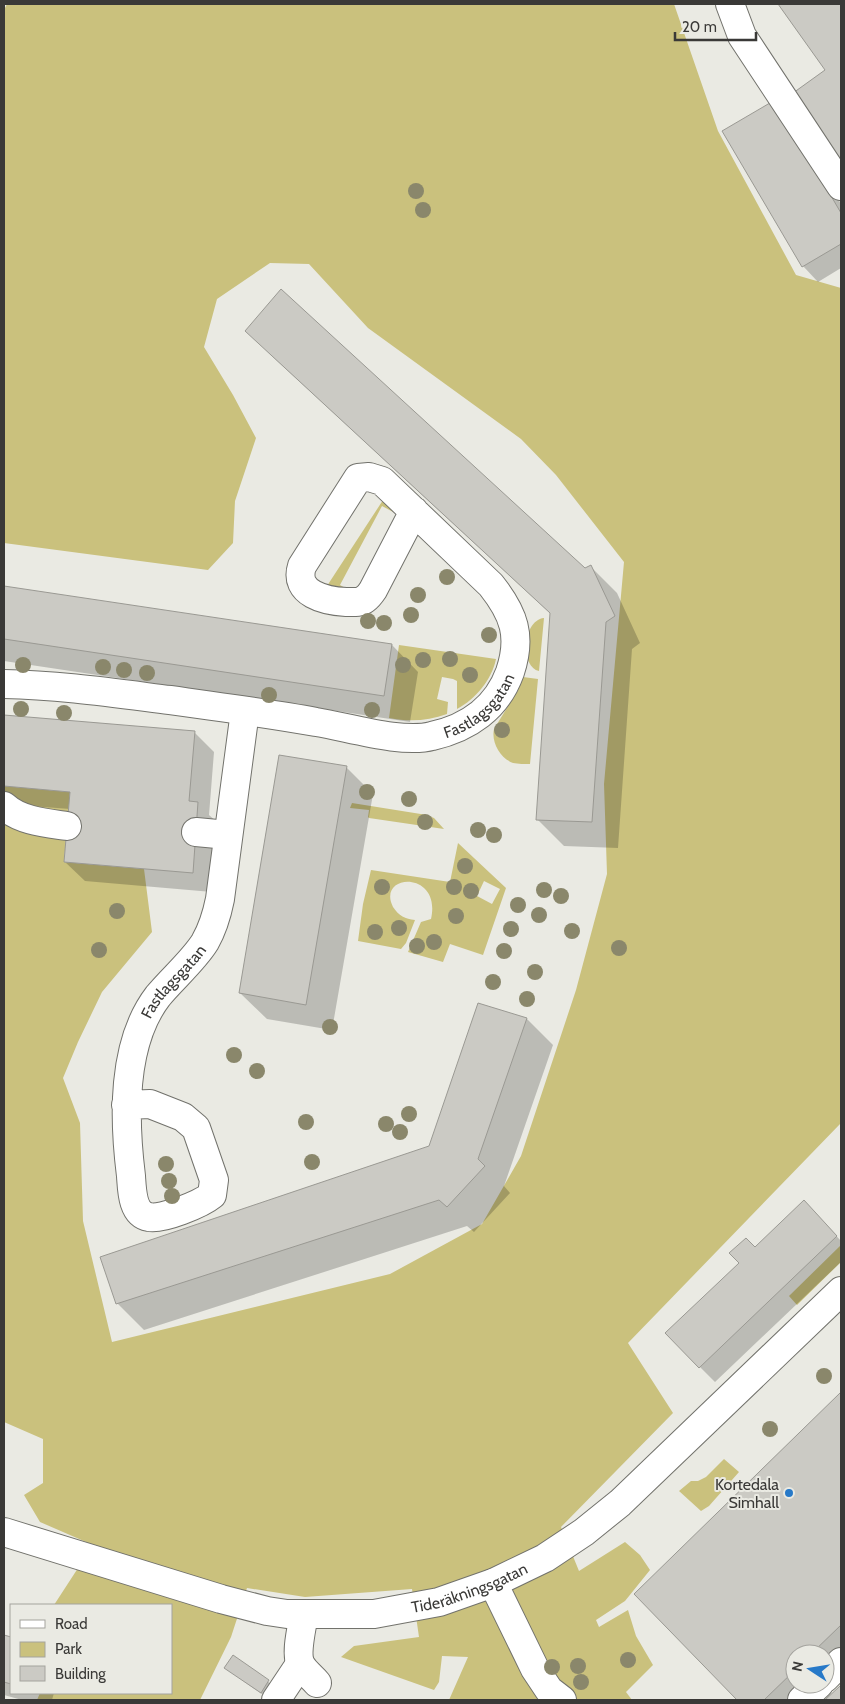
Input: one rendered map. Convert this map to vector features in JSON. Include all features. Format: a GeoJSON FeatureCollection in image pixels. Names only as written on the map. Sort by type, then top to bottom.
{"type":"FeatureCollection","features":[{"type":"Feature","properties":{"kind":"street"},"geometry":{"type":"LineString","coordinates":[[730,4],[742,36],[841,186]]}},
{"type":"Feature","properties":{"kind":"street","name":"Fastlagsgatan"},"geometry":{"type":"LineString","coordinates":[[4,684],[85,689],[245,711],[414,739],[431,737],[459,728],[481,715],[502,689],[510,671],[516,648],[516,632],[514,623],[499,595],[491,585],[414,511],[382,481],[369,477],[358,478],[302,566],[301,577],[304,587],[313,595],[338,602],[358,602],[366,599],[373,590],[414,511]]}},
{"type":"Feature","properties":{"kind":"street","name":"Fastlagsgatan"},"geometry":{"type":"LineString","coordinates":[[126,1105],[130,1065],[141,1028],[157,998],[204,944],[214,924],[220,899],[245,711]]}},
{"type":"Feature","properties":{"kind":"street"},"geometry":{"type":"LineString","coordinates":[[4,806],[8,810],[24,817],[43,823],[67,826]]}},
{"type":"Feature","properties":{"kind":"street"},"geometry":{"type":"LineString","coordinates":[[196,832],[228,835]]}},
{"type":"Feature","properties":{"kind":"street","name":"Tideräkningsgatan"},"geometry":{"type":"LineString","coordinates":[[4,1532],[221,1599],[266,1611],[304,1614],[358,1614],[383,1612],[439,1602],[493,1584],[545,1558],[584,1532],[620,1503],[841,1291]]}},
{"type":"Feature","properties":{"kind":"street"},"geometry":{"type":"LineString","coordinates":[[493,1584],[535,1668],[549,1690],[562,1700]]}},
{"type":"Feature","properties":{"kind":"street"},"geometry":{"type":"LineString","coordinates":[[276,1700],[309,1673],[299,1655],[304,1614]]}},
{"type":"Feature","properties":{"kind":"green space"},"geometry":{"type":"Polygon","coordinates":[[[7,4],[674,4],[718,131],[796,275],[841,288],[841,1123],[628,1343],[673,1413],[561,1527],[579,1571],[625,1542],[640,1555],[650,1570],[625,1601],[596,1620],[599,1627],[628,1610],[636,1636],[653,1665],[626,1692],[632,1700],[449,1700],[468,1657],[442,1656],[439,1682],[434,1690],[341,1657],[354,1646],[419,1637],[412,1589],[305,1597],[247,1588],[231,1637],[200,1700],[37,1700],[40,1694],[172,1694],[172,1604],[55,1604],[93,1545],[40,1522],[24,1495],[43,1483],[43,1439],[4,1422],[4,786],[70,792],[64,862],[144,869],[152,932],[102,992],[63,1078],[80,1123],[83,1221],[112,1342],[390,1274],[482,1224],[521,1156],[576,990],[607,874],[604,784],[624,562],[556,475],[521,439],[368,328],[309,264],[270,263],[217,299],[204,347],[256,438],[235,501],[233,543],[208,570],[4,543],[4,10],[7,4]]]}},
{"type":"Feature","properties":{"kind":"green space"},"geometry":{"type":"Polygon","coordinates":[[[385,497],[397,512],[395,513],[382,506],[340,585],[355,594],[325,589],[385,497]]]}},
{"type":"Feature","properties":{"kind":"green space"},"geometry":{"type":"Polygon","coordinates":[[[544,618],[539,671],[528,661],[526,643],[532,626],[544,618]]]}},
{"type":"Feature","properties":{"kind":"green space"},"geometry":{"type":"Polygon","coordinates":[[[399,645],[496,659],[491,674],[482,688],[471,700],[457,709],[457,681],[442,677],[437,699],[448,702],[447,714],[426,719],[389,718],[399,645]]]}},
{"type":"Feature","properties":{"kind":"green space"},"geometry":{"type":"Polygon","coordinates":[[[523,677],[538,679],[530,764],[508,761],[495,744],[493,734],[494,729],[518,690],[523,677]]]}},
{"type":"Feature","properties":{"kind":"green space"},"geometry":{"type":"Polygon","coordinates":[[[352,803],[427,815],[434,818],[444,829],[369,818],[369,810],[350,808],[352,803]]]}},
{"type":"Feature","properties":{"kind":"green space"},"geometry":{"type":"Polygon","coordinates":[[[458,843],[506,888],[483,955],[450,944],[443,962],[408,952],[421,922],[431,919],[432,903],[427,892],[419,885],[410,882],[400,883],[393,888],[390,896],[393,907],[400,915],[415,920],[406,943],[401,949],[358,941],[363,904],[371,870],[450,882],[458,843]],[[484,881],[477,896],[492,904],[500,889],[484,881]]]}},
{"type":"Feature","properties":{"kind":"green space"},"geometry":{"type":"Polygon","coordinates":[[[841,1245],[841,1262],[797,1305],[789,1296],[841,1245]]]}},
{"type":"Feature","properties":{"kind":"green space"},"geometry":{"type":"Polygon","coordinates":[[[724,1459],[739,1472],[709,1506],[701,1511],[679,1491],[691,1481],[698,1481],[706,1477],[724,1459]]]}},
{"type":"Feature","properties":{"kind":"building"},"geometry":{"type":"Polygon","coordinates":[[[778,4],[841,4],[841,162],[793,93],[825,70],[778,4]]]}},
{"type":"Feature","properties":{"kind":"building"},"geometry":{"type":"Polygon","coordinates":[[[775,100],[841,213],[841,244],[802,267],[722,131],[775,100]]]}},
{"type":"Feature","properties":{"kind":"building"},"geometry":{"type":"Polygon","coordinates":[[[281,289],[585,568],[591,565],[615,616],[606,622],[592,822],[536,820],[550,613],[245,331],[281,289]]]}},
{"type":"Feature","properties":{"kind":"building"},"geometry":{"type":"Polygon","coordinates":[[[4,586],[392,644],[384,696],[4,639],[4,586]]]}},
{"type":"Feature","properties":{"kind":"building"},"geometry":{"type":"Polygon","coordinates":[[[4,715],[195,731],[189,801],[198,802],[193,873],[64,862],[70,792],[4,786],[4,715]]]}},
{"type":"Feature","properties":{"kind":"building"},"geometry":{"type":"Polygon","coordinates":[[[279,755],[347,766],[306,1005],[239,993],[279,755]]]}},
{"type":"Feature","properties":{"kind":"building"},"geometry":{"type":"Polygon","coordinates":[[[478,1003],[527,1018],[478,1159],[485,1166],[447,1207],[439,1200],[116,1304],[100,1257],[429,1146],[478,1003]]]}},
{"type":"Feature","properties":{"kind":"building"},"geometry":{"type":"Polygon","coordinates":[[[804,1200],[837,1236],[699,1368],[665,1333],[739,1263],[729,1253],[746,1238],[755,1247],[804,1200]]]}},
{"type":"Feature","properties":{"kind":"building","name":"Kortedala Simhall"},"geometry":{"type":"Polygon","coordinates":[[[841,1392],[841,1625],[821,1644],[785,1644],[785,1680],[764,1700],[737,1700],[634,1594],[841,1392]]]}},
{"type":"Feature","properties":{"kind":"building"},"geometry":{"type":"Polygon","coordinates":[[[4,1635],[10,1637],[10,1684],[4,1682],[4,1635]]]}},
{"type":"Feature","properties":{"kind":"building"},"geometry":{"type":"Polygon","coordinates":[[[233,1655],[269,1680],[261,1693],[224,1668],[233,1655]]]}},
{"type":"Feature","properties":{"kind":"building"},"geometry":{"type":"Polygon","coordinates":[[[841,1685],[841,1700],[825,1700],[831,1694],[835,1694],[835,1691],[841,1685]]]}},
{"type":"Feature","properties":{"kind":"place","name":"Kortedala Simhall"},"geometry":{"type":"Point","coordinates":[789,1493]}}]}
